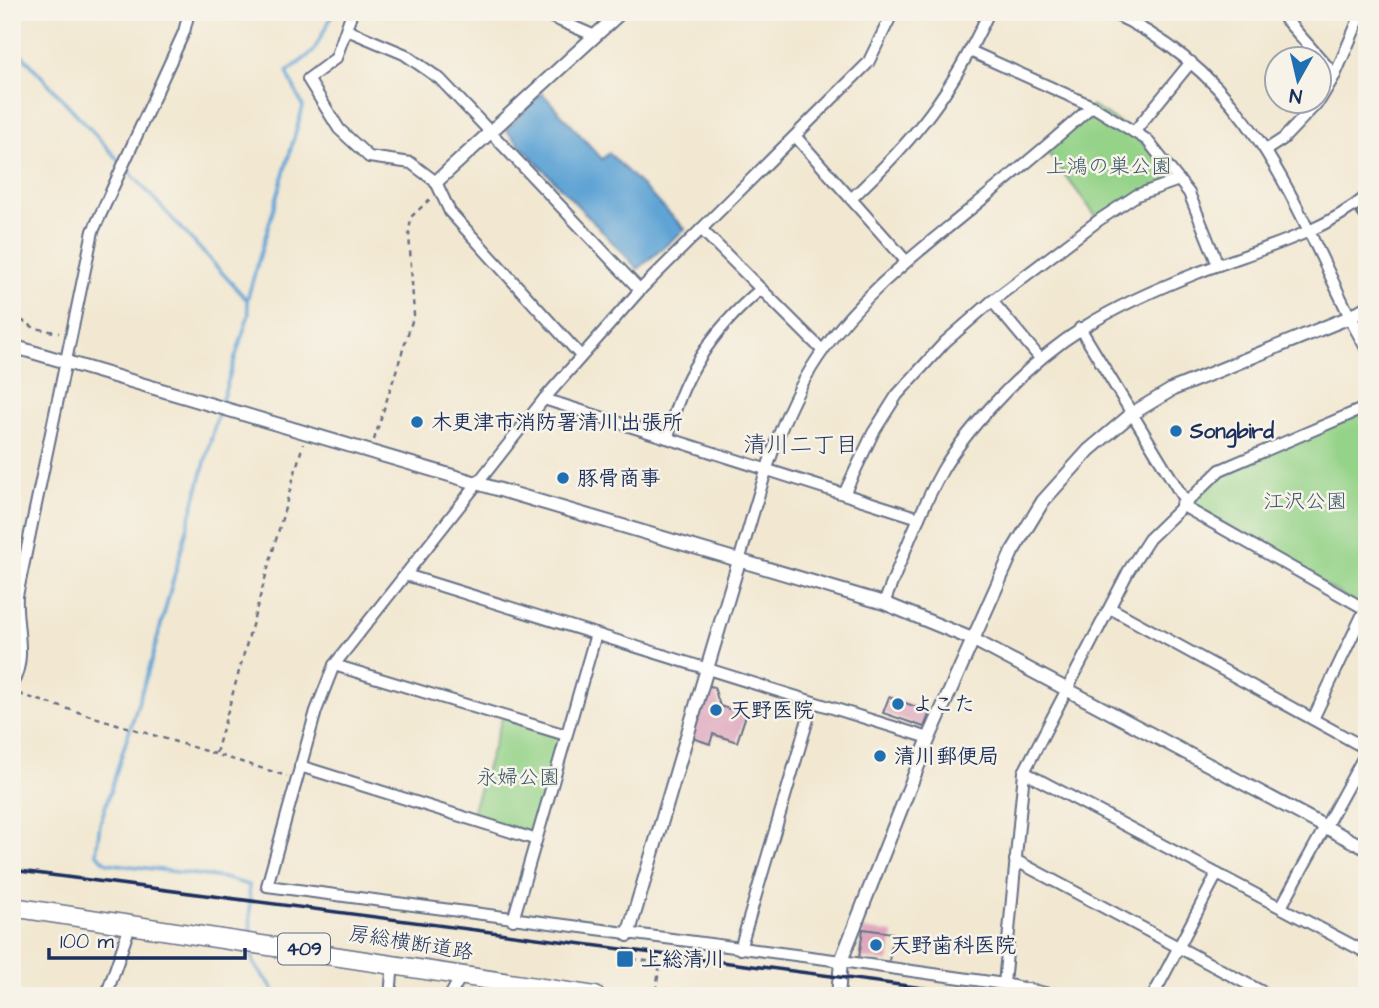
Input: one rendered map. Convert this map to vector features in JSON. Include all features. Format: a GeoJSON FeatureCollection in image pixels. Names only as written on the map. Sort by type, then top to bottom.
{"type":"FeatureCollection","features":[{"type":"Feature","properties":{"kind":"highway","name":"房総横断道路"},"geometry":{"type":"LineString","coordinates":[[12,908],[131,923],[595,996]]}},
{"type":"Feature","properties":{"kind":"street"},"geometry":{"type":"LineString","coordinates":[[12,684],[19,672],[21,648],[15,620],[17,596],[93,232],[184,32],[189,12]]}},
{"type":"Feature","properties":{"kind":"street"},"geometry":{"type":"LineString","coordinates":[[352,12],[337,58],[308,79],[339,129],[369,157],[411,163],[438,186],[450,212],[582,356]]}},
{"type":"Feature","properties":{"kind":"street"},"geometry":{"type":"LineString","coordinates":[[540,12],[595,36]]}},
{"type":"Feature","properties":{"kind":"street"},"geometry":{"type":"LineString","coordinates":[[438,186],[489,133],[621,12]]}},
{"type":"Feature","properties":{"kind":"street"},"geometry":{"type":"LineString","coordinates":[[893,12],[868,63],[640,290],[544,399],[334,665],[300,766],[267,886],[841,961],[1004,984],[1059,996]]}},
{"type":"Feature","properties":{"kind":"street"},"geometry":{"type":"LineString","coordinates":[[851,199],[901,152],[924,124],[948,91],[989,12]]}},
{"type":"Feature","properties":{"kind":"street"},"geometry":{"type":"LineString","coordinates":[[1110,12],[1157,37],[1191,62],[1227,95],[1266,149],[1367,348]]}},
{"type":"Feature","properties":{"kind":"street"},"geometry":{"type":"LineString","coordinates":[[1279,12],[1335,75],[1362,12]]}},
{"type":"Feature","properties":{"kind":"street"},"geometry":{"type":"LineString","coordinates":[[347,30],[383,44],[422,65],[440,79],[640,290]]}},
{"type":"Feature","properties":{"kind":"street"},"geometry":{"type":"LineString","coordinates":[[970,51],[1092,106],[1147,140],[1189,193],[1218,265]]}},
{"type":"Feature","properties":{"kind":"street"},"geometry":{"type":"LineString","coordinates":[[1134,132],[1191,62]]}},
{"type":"Feature","properties":{"kind":"street"},"geometry":{"type":"LineString","coordinates":[[628,935],[766,470],[789,409],[822,350],[869,296],[906,261],[1045,149],[1092,106]]}},
{"type":"Feature","properties":{"kind":"street"},"geometry":{"type":"LineString","coordinates":[[1266,149],[1283,139],[1305,116]]}},
{"type":"Feature","properties":{"kind":"street"},"geometry":{"type":"LineString","coordinates":[[796,137],[906,261]]}},
{"type":"Feature","properties":{"kind":"street"},"geometry":{"type":"LineString","coordinates":[[844,494],[873,433],[897,395],[945,342],[992,301],[1099,220],[1137,195],[1179,180]]}},
{"type":"Feature","properties":{"kind":"street"},"geometry":{"type":"LineString","coordinates":[[884,603],[943,468],[971,429],[1039,356],[1080,328],[1151,292],[1308,230],[1343,213],[1367,196]]}},
{"type":"Feature","properties":{"kind":"street"},"geometry":{"type":"LineString","coordinates":[[701,229],[822,350]]}},
{"type":"Feature","properties":{"kind":"street"},"geometry":{"type":"LineString","coordinates":[[668,438],[681,390],[694,365],[736,310],[761,289]]}},
{"type":"Feature","properties":{"kind":"street"},"geometry":{"type":"LineString","coordinates":[[992,301],[1039,356]]}},
{"type":"Feature","properties":{"kind":"street"},"geometry":{"type":"LineString","coordinates":[[838,996],[841,961],[929,737],[1012,552],[1043,501],[1089,450],[1133,413],[1173,389],[1350,317],[1367,307]]}},
{"type":"Feature","properties":{"kind":"street"},"geometry":{"type":"LineString","coordinates":[[1080,328],[1133,413],[1183,503],[1366,607],[1313,719]]}},
{"type":"Feature","properties":{"kind":"street"},"geometry":{"type":"LineString","coordinates":[[12,346],[884,603],[972,639],[1367,849]]}},
{"type":"Feature","properties":{"kind":"street"},"geometry":{"type":"LineString","coordinates":[[544,399],[919,518]]}},
{"type":"Feature","properties":{"kind":"street"},"geometry":{"type":"LineString","coordinates":[[1004,984],[1024,772],[1149,539],[1183,503],[1220,470],[1367,407]]}},
{"type":"Feature","properties":{"kind":"street"},"geometry":{"type":"LineString","coordinates":[[406,575],[929,737]]}},
{"type":"Feature","properties":{"kind":"street"},"geometry":{"type":"LineString","coordinates":[[1110,608],[1367,750],[1281,908]]}},
{"type":"Feature","properties":{"kind":"street"},"geometry":{"type":"LineString","coordinates":[[513,920],[534,839],[596,634]]}},
{"type":"Feature","properties":{"kind":"street"},"geometry":{"type":"LineString","coordinates":[[334,665],[566,734]]}},
{"type":"Feature","properties":{"kind":"street"},"geometry":{"type":"LineString","coordinates":[[740,949],[813,702]]}},
{"type":"Feature","properties":{"kind":"street"},"geometry":{"type":"LineString","coordinates":[[300,766],[534,839]]}},
{"type":"Feature","properties":{"kind":"street"},"geometry":{"type":"LineString","coordinates":[[1024,772],[1367,953]]}},
{"type":"Feature","properties":{"kind":"street"},"geometry":{"type":"LineString","coordinates":[[1015,860],[1270,996]]}},
{"type":"Feature","properties":{"kind":"street"},"geometry":{"type":"LineString","coordinates":[[1153,996],[1217,874]]}},
{"type":"Feature","properties":{"kind":"street"},"geometry":{"type":"LineString","coordinates":[[106,996],[131,923]]}},
{"type":"Feature","properties":{"kind":"street"},"geometry":{"type":"LineString","coordinates":[[390,996],[393,963]]}},
{"type":"Feature","properties":{"kind":"street"},"geometry":{"type":"LineString","coordinates":[[450,996],[462,974]]}},
{"type":"Feature","properties":{"kind":"path"},"geometry":{"type":"LineString","coordinates":[[370,453],[414,315],[411,217],[438,186]]}},
{"type":"Feature","properties":{"kind":"path"},"geometry":{"type":"LineString","coordinates":[[12,314],[35,328],[72,337]]}},
{"type":"Feature","properties":{"kind":"path"},"geometry":{"type":"LineString","coordinates":[[216,753],[306,434]]}},
{"type":"Feature","properties":{"kind":"path"},"geometry":{"type":"LineString","coordinates":[[12,692],[297,780]]}},
{"type":"Feature","properties":{"kind":"path"},"geometry":{"type":"LineString","coordinates":[[634,959],[660,963],[655,996]]}},
{"type":"Feature","properties":{"kind":"green space","name":"上鴻の巣公園"},"geometry":{"type":"Polygon","coordinates":[[[1092,106],[1129,129],[1179,180],[1099,220],[1045,149],[1092,106]]]}},
{"type":"Feature","properties":{"kind":"green space","name":"江沢公園"},"geometry":{"type":"Polygon","coordinates":[[[1367,407],[1365,609],[1185,501],[1220,470],[1367,407]]]}},
{"type":"Feature","properties":{"kind":"green space","name":"永婦公園"},"geometry":{"type":"Polygon","coordinates":[[[503,716],[566,735],[534,839],[470,819],[503,716]]]}},
{"type":"Feature","properties":{"kind":"water"},"geometry":{"type":"Polygon","coordinates":[[[542,93],[602,159],[609,153],[685,229],[638,269],[506,130],[542,93]]]}},
{"type":"Feature","properties":{"kind":"building"},"geometry":{"type":"Polygon","coordinates":[[[1367,205],[1367,228],[1356,213],[1367,205]]]}},
{"type":"Feature","properties":{"kind":"building","name":"天野医院"},"geometry":{"type":"Polygon","coordinates":[[[706,685],[714,687],[720,706],[746,715],[737,742],[713,734],[710,744],[690,737],[706,685]]]}},
{"type":"Feature","properties":{"kind":"building","name":"よこた"},"geometry":{"type":"Polygon","coordinates":[[[889,697],[930,712],[924,727],[883,713],[889,697]]]}},
{"type":"Feature","properties":{"kind":"building","name":"天野歯科医院"},"geometry":{"type":"Polygon","coordinates":[[[863,929],[893,933],[889,962],[859,958],[863,929]]]}},
{"type":"Feature","properties":{"kind":"building"},"geometry":{"type":"Polygon","coordinates":[[[621,954],[634,956],[633,962],[620,960],[621,954]]]}},
{"type":"Feature","properties":{"kind":"waterway"},"geometry":{"type":"LineString","coordinates":[[221,403],[249,314],[247,300],[303,107],[287,72],[313,52],[334,12]]}},
{"type":"Feature","properties":{"kind":"waterway"},"geometry":{"type":"LineString","coordinates":[[12,44],[247,300]]}},
{"type":"Feature","properties":{"kind":"waterway"},"geometry":{"type":"LineString","coordinates":[[219,410],[151,662],[100,824],[96,853],[107,863],[223,878],[249,885],[251,937]]}},
{"type":"Feature","properties":{"kind":"waterway"},"geometry":{"type":"LineString","coordinates":[[251,948],[254,964],[276,996]]}},
{"type":"Feature","properties":{"kind":"railway"},"geometry":{"type":"LineString","coordinates":[[12,870],[985,996]]}},
{"type":"Feature","properties":{"kind":"place","name":"木更津市消防署清川出張所"},"geometry":{"type":"Point","coordinates":[417,422]}},
{"type":"Feature","properties":{"kind":"place","name":"Songbird"},"geometry":{"type":"Point","coordinates":[1176,431]}},
{"type":"Feature","properties":{"kind":"place","name":"豚骨商事"},"geometry":{"type":"Point","coordinates":[563,478]}},
{"type":"Feature","properties":{"kind":"place","name":"よこた"},"geometry":{"type":"Point","coordinates":[898,704]}},
{"type":"Feature","properties":{"kind":"place","name":"天野医院"},"geometry":{"type":"Point","coordinates":[716,710]}},
{"type":"Feature","properties":{"kind":"place","name":"清川郵便局"},"geometry":{"type":"Point","coordinates":[880,756]}},
{"type":"Feature","properties":{"kind":"place","name":"天野歯科医院"},"geometry":{"type":"Point","coordinates":[876,945]}},
{"type":"Feature","properties":{"kind":"place","name":"上総清川"},"geometry":{"type":"Point","coordinates":[625,959]}},
{"type":"Feature","properties":{"kind":"district","name":"清川二丁目"},"geometry":{"type":"Point","coordinates":[801,445]}}]}
